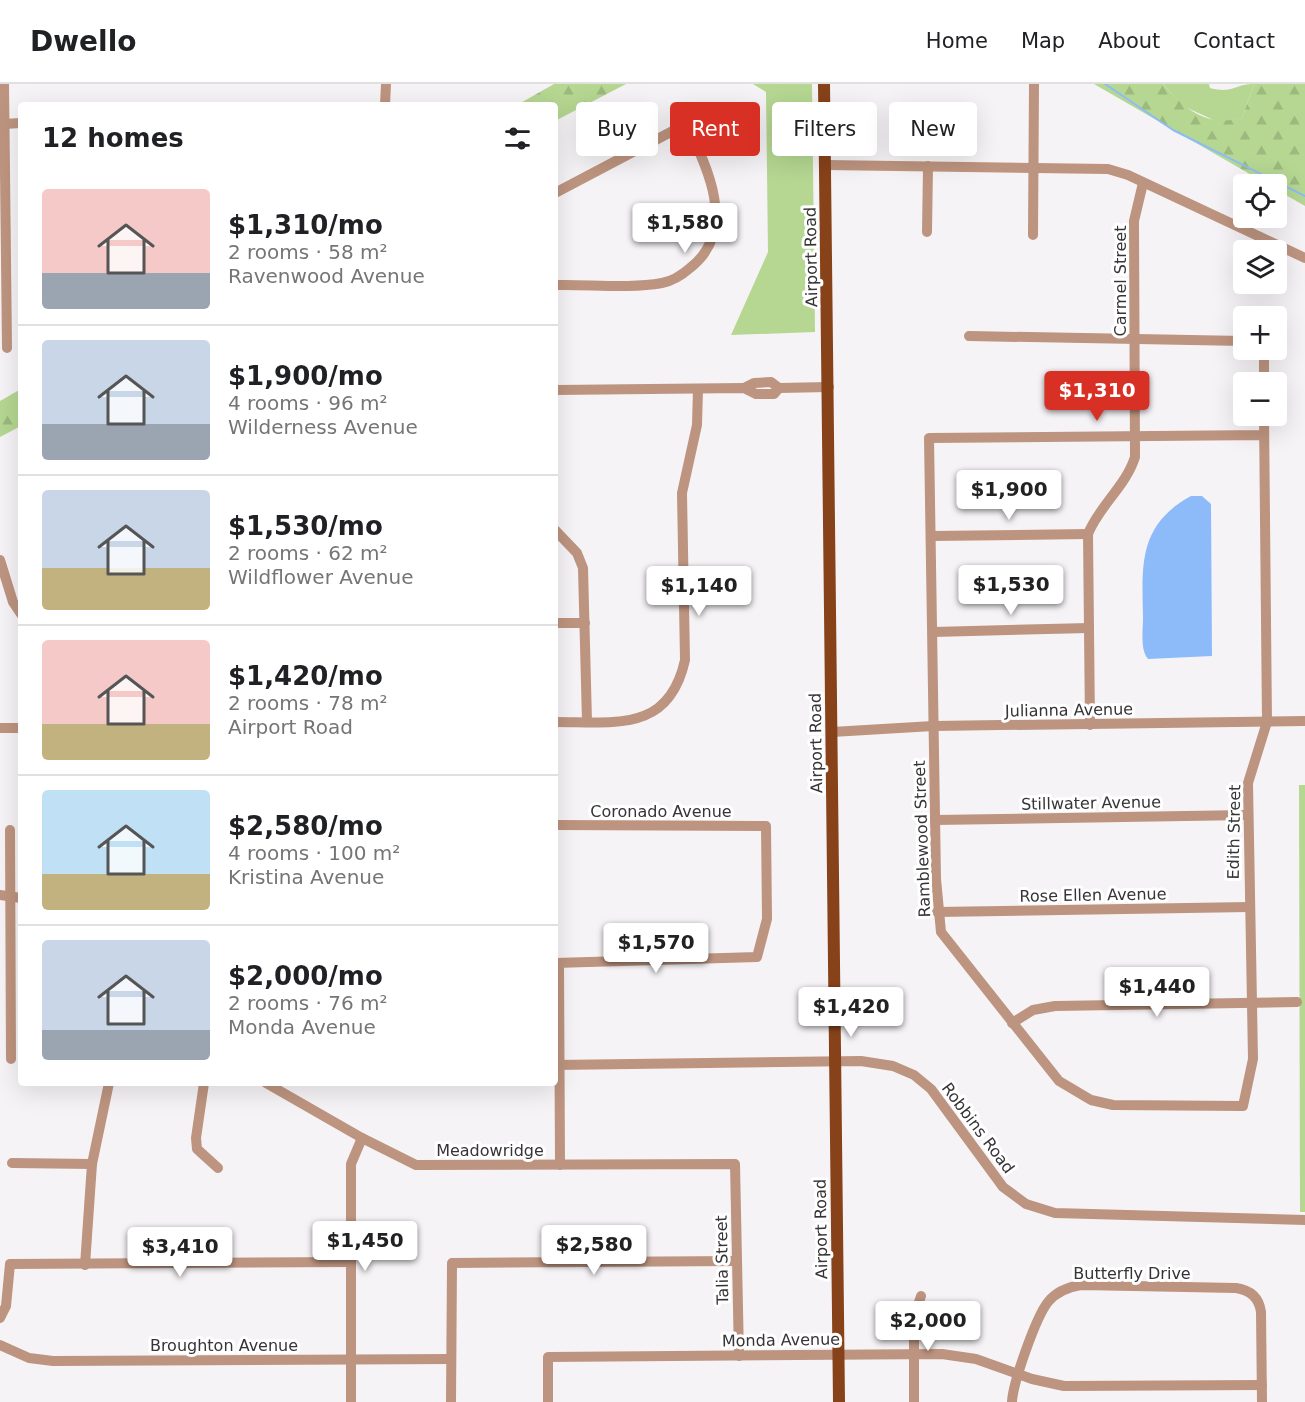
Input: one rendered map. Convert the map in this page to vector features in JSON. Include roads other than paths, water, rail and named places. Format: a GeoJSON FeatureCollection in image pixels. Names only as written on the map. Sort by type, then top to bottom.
{"type":"FeatureCollection","features":[{"type":"Feature","properties":{"kind":"main road","name":"Airport Road"},"geometry":{"type":"LineString","coordinates":[[824,84],[839,1402]]}},
{"type":"Feature","properties":{"kind":"street"},"geometry":{"type":"LineString","coordinates":[[4,84],[8,348]]}},
{"type":"Feature","properties":{"kind":"street"},"geometry":{"type":"LineString","coordinates":[[386,84],[386,102]]}},
{"type":"Feature","properties":{"kind":"street"},"geometry":{"type":"LineString","coordinates":[[1033,235],[1034,84]]}},
{"type":"Feature","properties":{"kind":"street"},"geometry":{"type":"LineString","coordinates":[[4,124],[18,123]]}},
{"type":"Feature","properties":{"kind":"street"},"geometry":{"type":"LineString","coordinates":[[558,191],[686,124],[707,169],[715,194],[713,235],[702,256],[678,277],[661,283],[558,285]]}},
{"type":"Feature","properties":{"kind":"street"},"geometry":{"type":"LineString","coordinates":[[826,165],[1108,169],[1305,258]]}},
{"type":"Feature","properties":{"kind":"street"},"geometry":{"type":"LineString","coordinates":[[927,232],[928,166]]}},
{"type":"Feature","properties":{"kind":"street","name":"Carmel Street"},"geometry":{"type":"LineString","coordinates":[[1090,725],[1088,534],[1094,519],[1131,469],[1135,457],[1134,221],[1143,183]]}},
{"type":"Feature","properties":{"kind":"street"},"geometry":{"type":"LineString","coordinates":[[969,336],[1233,340]]}},
{"type":"Feature","properties":{"kind":"street"},"geometry":{"type":"LineString","coordinates":[[558,390],[744,388],[756,394],[774,394],[779,388],[828,387]]}},
{"type":"Feature","properties":{"kind":"street"},"geometry":{"type":"LineString","coordinates":[[558,722],[627,722],[646,717],[661,708],[681,680],[685,660],[682,492],[697,425],[698,388]]}},
{"type":"Feature","properties":{"kind":"street","name":"Edith Street"},"geometry":{"type":"LineString","coordinates":[[1243,1106],[1253,1059],[1248,783],[1267,722],[1264,426]]}},
{"type":"Feature","properties":{"kind":"street"},"geometry":{"type":"LineString","coordinates":[[1136,436],[1264,435]]}},
{"type":"Feature","properties":{"kind":"street","name":"Ramblewood Street"},"geometry":{"type":"LineString","coordinates":[[1136,436],[929,438],[937,912],[941,932],[1059,1081],[1092,1100],[1113,1106],[1243,1106]]}},
{"type":"Feature","properties":{"kind":"street"},"geometry":{"type":"LineString","coordinates":[[558,533],[577,553],[583,568],[586,722]]}},
{"type":"Feature","properties":{"kind":"street"},"geometry":{"type":"LineString","coordinates":[[932,536],[1088,534]]}},
{"type":"Feature","properties":{"kind":"street"},"geometry":{"type":"LineString","coordinates":[[0,560],[13,602],[18,610]]}},
{"type":"Feature","properties":{"kind":"street"},"geometry":{"type":"LineString","coordinates":[[558,623],[585,623]]}},
{"type":"Feature","properties":{"kind":"street"},"geometry":{"type":"LineString","coordinates":[[933,632],[1089,628]]}},
{"type":"Feature","properties":{"kind":"street","name":"Julianna Avenue"},"geometry":{"type":"LineString","coordinates":[[832,732],[933,726],[1305,721]]}},
{"type":"Feature","properties":{"kind":"street"},"geometry":{"type":"LineString","coordinates":[[0,728],[18,728]]}},
{"type":"Feature","properties":{"kind":"street","name":"Stillwater Avenue"},"geometry":{"type":"LineString","coordinates":[[935,820],[1247,815]]}},
{"type":"Feature","properties":{"kind":"street","name":"Coronado Avenue"},"geometry":{"type":"LineString","coordinates":[[558,825],[766,826],[767,919],[757,957],[558,963]]}},
{"type":"Feature","properties":{"kind":"street"},"geometry":{"type":"LineString","coordinates":[[10,830],[11,1059]]}},
{"type":"Feature","properties":{"kind":"street","name":"Rose Ellen Avenue"},"geometry":{"type":"LineString","coordinates":[[937,912],[1249,907]]}},
{"type":"Feature","properties":{"kind":"street"},"geometry":{"type":"LineString","coordinates":[[1012,1023],[1033,1010],[1055,1006],[1297,1002]]}},
{"type":"Feature","properties":{"kind":"street","name":"Robbins Road"},"geometry":{"type":"LineString","coordinates":[[558,1065],[861,1061],[893,1066],[914,1075],[931,1089],[1003,1187],[1026,1204],[1055,1213],[1305,1220]]}},
{"type":"Feature","properties":{"kind":"street"},"geometry":{"type":"LineString","coordinates":[[85,1265],[92,1164],[108,1086]]}},
{"type":"Feature","properties":{"kind":"street"},"geometry":{"type":"LineString","coordinates":[[204,1086],[196,1138],[197,1149],[218,1168]]}},
{"type":"Feature","properties":{"kind":"street","name":"Meadowridge"},"geometry":{"type":"LineString","coordinates":[[271,1086],[362,1138],[416,1165],[735,1164]]}},
{"type":"Feature","properties":{"kind":"street"},"geometry":{"type":"LineString","coordinates":[[558,1086],[561,1165]]}},
{"type":"Feature","properties":{"kind":"street"},"geometry":{"type":"LineString","coordinates":[[351,1402],[351,1164],[362,1138]]}},
{"type":"Feature","properties":{"kind":"street"},"geometry":{"type":"LineString","coordinates":[[12,1163],[92,1164]]}},
{"type":"Feature","properties":{"kind":"street","name":"Talia Street"},"geometry":{"type":"LineString","coordinates":[[735,1164],[738,1356]]}},
{"type":"Feature","properties":{"kind":"street"},"geometry":{"type":"LineString","coordinates":[[451,1402],[452,1263],[737,1261]]}},
{"type":"Feature","properties":{"kind":"street"},"geometry":{"type":"LineString","coordinates":[[0,1318],[6,1306],[10,1264],[350,1262]]}},
{"type":"Feature","properties":{"kind":"street","name":"Butterfly Drive"},"geometry":{"type":"LineString","coordinates":[[1012,1402],[1018,1374],[1047,1304],[1058,1292],[1070,1287],[1236,1288],[1254,1296],[1261,1312],[1262,1385]]}},
{"type":"Feature","properties":{"kind":"street"},"geometry":{"type":"LineString","coordinates":[[914,1402],[914,1312],[921,1296]]}},
{"type":"Feature","properties":{"kind":"street","name":"Broughton Avenue"},"geometry":{"type":"LineString","coordinates":[[0,1345],[29,1358],[53,1361],[451,1359]]}},
{"type":"Feature","properties":{"kind":"street","name":"Monda Avenue"},"geometry":{"type":"LineString","coordinates":[[548,1402],[548,1357],[839,1354],[966,1356],[1048,1383],[1070,1386],[1262,1385]]}},
{"type":"Feature","properties":{"kind":"street"},"geometry":{"type":"LineString","coordinates":[[1262,1385],[1262,1402]]}},
{"type":"Feature","properties":{"kind":"water"},"geometry":{"type":"Polygon","coordinates":[[[1191,496],[1202,496],[1211,504],[1212,656],[1148,659],[1142,640],[1143,581],[1147,548],[1152,533],[1161,520],[1174,507],[1191,496]]]}},
{"type":"Feature","properties":{"kind":"waterway"},"geometry":{"type":"LineString","coordinates":[[1105,84],[1173,130],[1305,196]]}}]}
